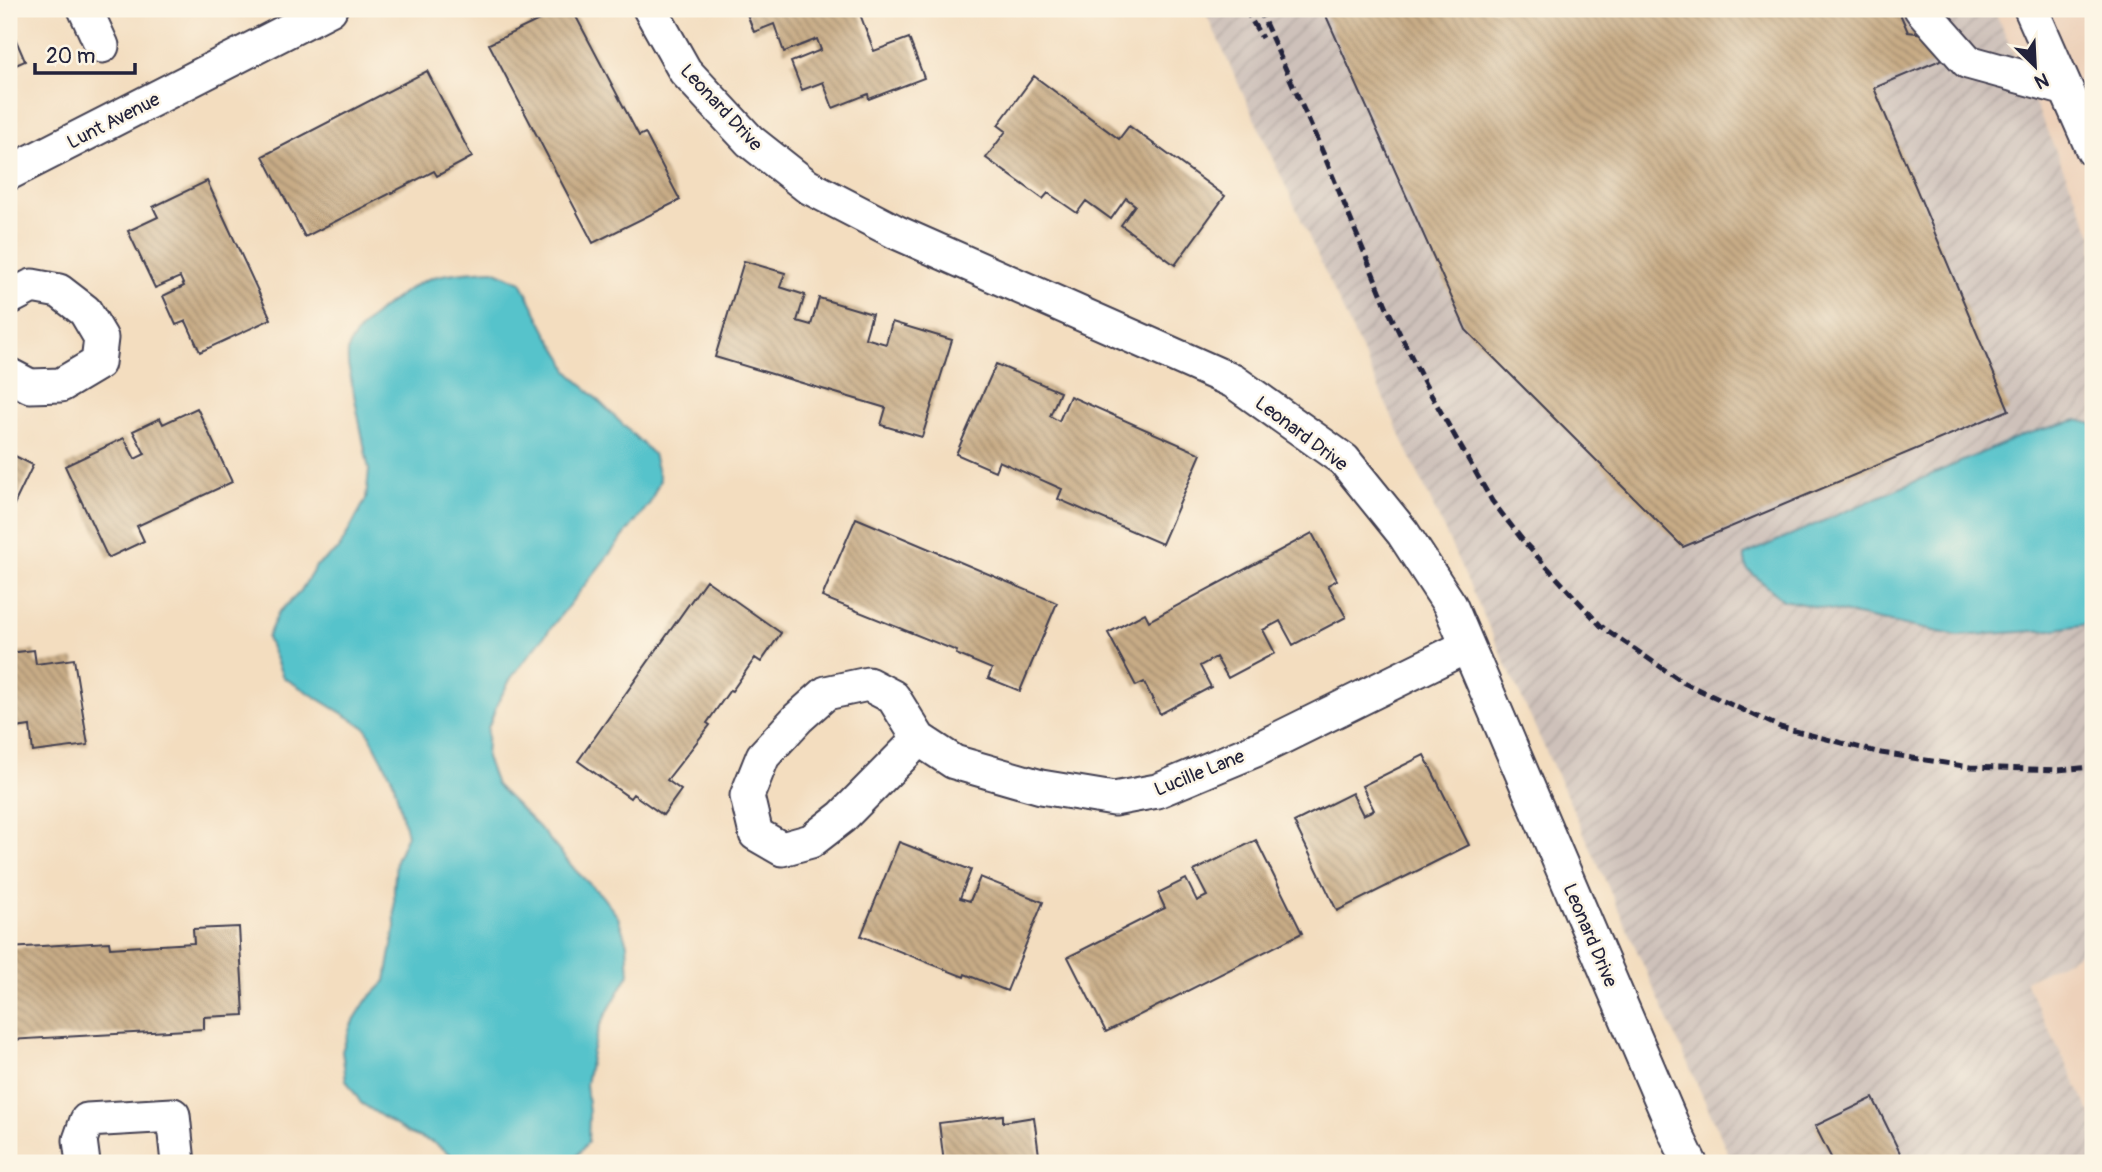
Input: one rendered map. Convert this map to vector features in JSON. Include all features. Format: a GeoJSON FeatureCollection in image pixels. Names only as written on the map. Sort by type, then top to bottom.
{"type":"FeatureCollection","features":[{"type":"Feature","properties":{"kind":"street"},"geometry":{"type":"LineString","coordinates":[[85,9],[102,46]]}},
{"type":"Feature","properties":{"kind":"street","name":"Lunt Avenue"},"geometry":{"type":"LineString","coordinates":[[9,173],[330,9]]}},
{"type":"Feature","properties":{"kind":"street","name":"Leonard Drive"},"geometry":{"type":"LineString","coordinates":[[650,9],[685,71],[750,141],[807,187],[896,232],[1233,381],[1344,460],[1403,533],[1450,605],[1690,1163]]}},
{"type":"Feature","properties":{"kind":"street"},"geometry":{"type":"LineString","coordinates":[[1922,9],[1968,62],[2066,89]]}},
{"type":"Feature","properties":{"kind":"street"},"geometry":{"type":"LineString","coordinates":[[2031,9],[2093,150]]}},
{"type":"Feature","properties":{"kind":"street"},"geometry":{"type":"LineString","coordinates":[[9,298],[32,286],[58,291],[85,311],[101,338],[98,363],[61,385],[30,386],[9,375]]}},
{"type":"Feature","properties":{"kind":"street","name":"Lucille Lane"},"geometry":{"type":"LineString","coordinates":[[919,739],[842,817],[811,841],[782,849],[756,834],[747,796],[763,756],[797,718],[826,694],[868,684],[893,698],[919,739],[954,762],[1041,787],[1114,799],[1157,791],[1259,748],[1467,646]]}},
{"type":"Feature","properties":{"kind":"street"},"geometry":{"type":"LineString","coordinates":[[83,1163],[80,1140],[87,1121],[173,1115],[178,1163]]}},
{"type":"Feature","properties":{"kind":"shaded area"},"geometry":{"type":"Polygon","coordinates":[[[1204,9],[1994,9],[2093,236],[2093,947],[2025,981],[2093,1118],[2093,1163],[1739,1163],[1730,1157],[1204,9]]]}},
{"type":"Feature","properties":{"kind":"shaded area"},"geometry":{"type":"Polygon","coordinates":[[[1994,9],[2093,9],[2093,236],[1994,9]]]}},
{"type":"Feature","properties":{"kind":"shaded area"},"geometry":{"type":"Polygon","coordinates":[[[2093,947],[2093,1118],[2025,981],[2093,947]]]}},
{"type":"Feature","properties":{"kind":"water"},"geometry":{"type":"Polygon","coordinates":[[[493,270],[521,282],[568,371],[653,454],[660,480],[650,503],[511,678],[488,728],[486,757],[496,785],[601,895],[618,917],[627,944],[629,974],[600,1025],[592,1052],[586,1084],[588,1142],[571,1163],[467,1163],[458,1160],[434,1143],[408,1133],[361,1103],[346,1080],[342,1051],[351,1025],[366,1001],[386,981],[395,927],[396,860],[407,835],[393,780],[366,728],[283,677],[267,638],[278,613],[300,592],[316,566],[339,549],[366,499],[369,470],[348,364],[348,349],[354,337],[388,304],[427,280],[438,276],[493,270]]]}},
{"type":"Feature","properties":{"kind":"water"},"geometry":{"type":"Polygon","coordinates":[[[2077,420],[2093,424],[2093,623],[2051,630],[1958,636],[1783,600],[1747,569],[1744,555],[2023,435],[2077,420]]]}},
{"type":"Feature","properties":{"kind":"building"},"geometry":{"type":"Polygon","coordinates":[[[562,9],[572,9],[639,136],[645,133],[680,200],[593,243],[489,44],[562,9]]]}},
{"type":"Feature","properties":{"kind":"building"},"geometry":{"type":"Polygon","coordinates":[[[745,9],[858,9],[874,51],[909,38],[924,78],[869,99],[868,94],[833,108],[823,82],[802,90],[791,62],[821,50],[817,39],[784,52],[774,24],[754,32],[745,9]]]}},
{"type":"Feature","properties":{"kind":"building"},"geometry":{"type":"Polygon","coordinates":[[[1323,9],[1898,9],[1908,32],[1941,36],[1950,56],[1874,88],[2009,410],[1683,547],[1466,330],[1323,9]]]}},
{"type":"Feature","properties":{"kind":"building"},"geometry":{"type":"Polygon","coordinates":[[[9,24],[25,61],[9,68],[9,24]]]}},
{"type":"Feature","properties":{"kind":"building"},"geometry":{"type":"Polygon","coordinates":[[[427,71],[472,157],[437,176],[434,171],[305,237],[263,156],[427,71]]]}},
{"type":"Feature","properties":{"kind":"building"},"geometry":{"type":"Polygon","coordinates":[[[1034,76],[1119,139],[1129,126],[1225,196],[1175,265],[1121,225],[1135,205],[1126,198],[1111,219],[1086,201],[1077,213],[1048,193],[1043,199],[986,158],[1006,131],[998,125],[1034,76]]]}},
{"type":"Feature","properties":{"kind":"building"},"geometry":{"type":"Polygon","coordinates":[[[207,181],[271,319],[200,352],[186,321],[176,325],[163,296],[184,286],[180,277],[155,288],[128,231],[158,217],[153,207],[207,181]]]}},
{"type":"Feature","properties":{"kind":"building"},"geometry":{"type":"Polygon","coordinates":[[[744,261],[785,273],[780,287],[805,295],[797,321],[811,325],[819,298],[872,314],[865,338],[886,344],[892,322],[952,340],[922,437],[881,425],[886,408],[715,357],[744,261]]]}},
{"type":"Feature","properties":{"kind":"building"},"geometry":{"type":"Polygon","coordinates":[[[996,364],[1060,392],[1050,416],[1059,421],[1070,396],[1201,454],[1162,544],[1058,499],[1062,489],[999,461],[995,471],[956,454],[996,364]]]}},
{"type":"Feature","properties":{"kind":"building"},"geometry":{"type":"Polygon","coordinates":[[[197,408],[232,482],[137,526],[144,541],[108,558],[65,466],[124,438],[135,459],[145,454],[133,431],[160,418],[163,424],[197,408]]]}},
{"type":"Feature","properties":{"kind":"building"},"geometry":{"type":"Polygon","coordinates":[[[9,453],[33,465],[9,515],[9,453]]]}},
{"type":"Feature","properties":{"kind":"building"},"geometry":{"type":"Polygon","coordinates":[[[856,518],[1057,603],[1020,691],[988,678],[992,669],[956,654],[957,651],[822,597],[856,518]]]}},
{"type":"Feature","properties":{"kind":"building"},"geometry":{"type":"Polygon","coordinates":[[[1312,533],[1337,580],[1328,585],[1346,617],[1293,645],[1280,621],[1263,630],[1275,653],[1228,678],[1216,657],[1200,666],[1211,687],[1160,714],[1144,682],[1136,686],[1108,633],[1145,613],[1149,621],[1312,533]]]}},
{"type":"Feature","properties":{"kind":"building"},"geometry":{"type":"Polygon","coordinates":[[[706,580],[781,633],[761,662],[755,658],[732,691],[730,690],[707,723],[710,725],[667,780],[681,790],[663,815],[633,794],[630,798],[578,761],[706,580]]]}},
{"type":"Feature","properties":{"kind":"building"},"geometry":{"type":"Polygon","coordinates":[[[34,650],[36,664],[74,659],[88,745],[33,752],[30,726],[9,729],[9,653],[34,650]]]}},
{"type":"Feature","properties":{"kind":"building"},"geometry":{"type":"Polygon","coordinates":[[[1424,755],[1469,845],[1337,911],[1294,822],[1352,793],[1363,815],[1374,810],[1362,786],[1424,755]]]}},
{"type":"Feature","properties":{"kind":"building"},"geometry":{"type":"Polygon","coordinates":[[[1256,840],[1302,933],[1106,1032],[1068,957],[1165,908],[1158,893],[1186,879],[1197,901],[1207,896],[1194,871],[1256,840]]]}},
{"type":"Feature","properties":{"kind":"building"},"geometry":{"type":"Polygon","coordinates":[[[899,842],[971,870],[960,898],[970,901],[980,877],[1043,902],[1007,991],[861,936],[899,842]]]}},
{"type":"Feature","properties":{"kind":"building"},"geometry":{"type":"Polygon","coordinates":[[[239,927],[244,1015],[204,1017],[204,1029],[9,1040],[9,948],[109,942],[110,948],[194,943],[193,929],[239,927]]]}},
{"type":"Feature","properties":{"kind":"building"},"geometry":{"type":"Polygon","coordinates":[[[1873,1098],[1905,1163],[1834,1163],[1815,1126],[1873,1098]]]}},
{"type":"Feature","properties":{"kind":"building"},"geometry":{"type":"Polygon","coordinates":[[[1003,1115],[1003,1122],[1034,1117],[1040,1163],[944,1163],[939,1123],[1003,1115]]]}},
{"type":"Feature","properties":{"kind":"railway"},"geometry":{"type":"LineString","coordinates":[[1245,9],[1262,38]]}},
{"type":"Feature","properties":{"kind":"railway"},"geometry":{"type":"LineString","coordinates":[[1259,9],[1324,155],[1388,310],[1426,386],[1492,501],[1524,542],[1601,626],[1684,683],[1780,727],[1881,753],[1970,767],[2058,770],[2093,767]]}}]}
